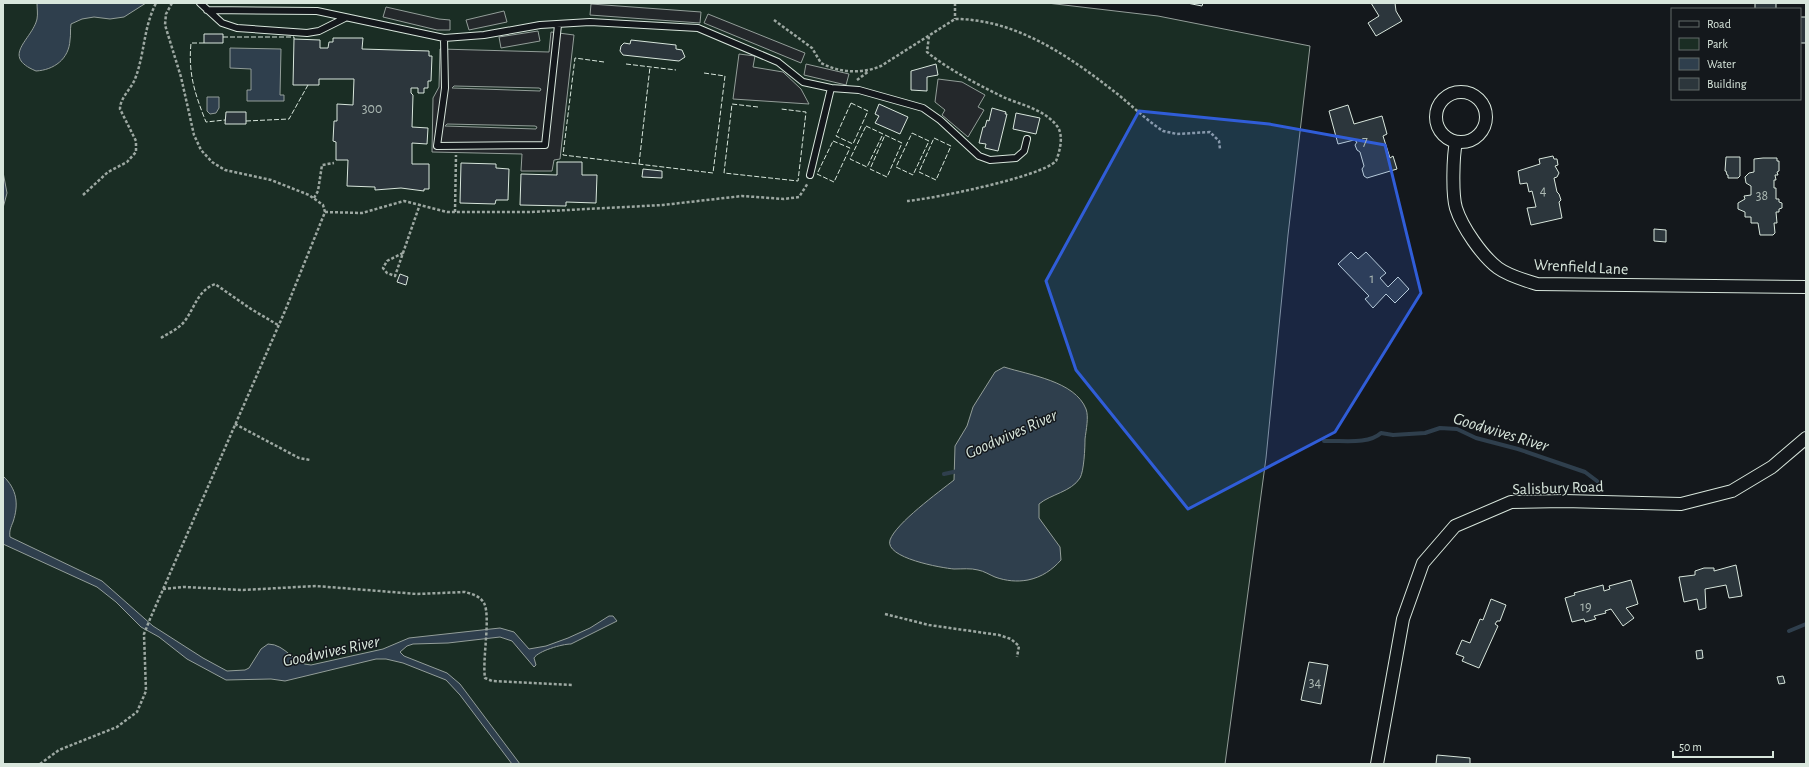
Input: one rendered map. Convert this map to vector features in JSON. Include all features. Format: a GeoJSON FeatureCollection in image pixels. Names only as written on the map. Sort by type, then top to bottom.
{"type":"FeatureCollection","features":[{"type":"Feature","properties":{"kind":"street"},"geometry":{"type":"LineString","coordinates":[[1457,93],[1466,93],[1475,96],[1481,103],[1485,111],[1486,120],[1481,133],[1466,142],[1456,142],[1448,138],[1441,131],[1437,123],[1437,113],[1442,102],[1449,96],[1457,93]]}},
{"type":"Feature","properties":{"kind":"street","name":"Wrenfield Lane"},"geometry":{"type":"LineString","coordinates":[[1456,142],[1453,156],[1456,208],[1475,244],[1498,268],[1523,280],[1537,284],[1806,287]]}},
{"type":"Feature","properties":{"kind":"street","name":"Salisbury Road"},"geometry":{"type":"LineString","coordinates":[[1377,764],[1403,619],[1423,563],[1455,526],[1511,502],[1564,501],[1681,504],[1732,491],[1772,467],[1806,438]]}},
{"type":"Feature","properties":{"kind":"lane"},"geometry":{"type":"LineString","coordinates":[[200,3],[228,26],[237,28],[307,33],[319,31],[345,18]]}},
{"type":"Feature","properties":{"kind":"lane"},"geometry":{"type":"LineString","coordinates":[[207,10],[317,11],[444,38],[484,34],[540,25],[590,22],[698,28],[778,62],[803,82],[831,88],[859,90],[923,108],[940,120],[979,156],[990,160],[1016,158],[1024,151],[1027,139]]}},
{"type":"Feature","properties":{"kind":"lane"},"geometry":{"type":"LineString","coordinates":[[444,38],[445,88],[437,146],[545,145],[558,25]]}},
{"type":"Feature","properties":{"kind":"lane"},"geometry":{"type":"LineString","coordinates":[[810,175],[831,88]]}},
{"type":"Feature","properties":{"kind":"path"},"geometry":{"type":"LineString","coordinates":[[83,195],[108,172],[128,162],[136,152],[136,141],[120,109],[120,103],[134,81],[139,66],[146,28],[156,3]]}},
{"type":"Feature","properties":{"kind":"path"},"geometry":{"type":"LineString","coordinates":[[40,764],[59,750],[117,727],[137,712],[146,691],[144,634],[162,589],[322,223],[325,212],[323,205],[314,198],[281,183],[221,168],[212,162],[201,150],[193,130],[182,77],[165,26],[166,14],[172,3]]}},
{"type":"Feature","properties":{"kind":"path"},"geometry":{"type":"LineString","coordinates":[[955,3],[955,19]]}},
{"type":"Feature","properties":{"kind":"path"},"geometry":{"type":"LineString","coordinates":[[774,20],[812,48],[821,63],[843,70],[870,71],[881,66],[955,19],[992,24],[1020,32],[1081,66],[1163,131],[1177,134],[1210,132],[1219,141],[1220,149]]}},
{"type":"Feature","properties":{"kind":"path"},"geometry":{"type":"LineString","coordinates":[[907,201],[921,200],[976,188],[1044,169],[1056,161],[1060,144],[1058,127],[1051,120],[1029,107],[964,77],[927,52],[929,35]]}},
{"type":"Feature","properties":{"kind":"path"},"geometry":{"type":"LineString","coordinates":[[455,212],[456,146]]}},
{"type":"Feature","properties":{"kind":"path"},"geometry":{"type":"LineString","coordinates":[[314,198],[318,191],[322,165],[334,163]]}},
{"type":"Feature","properties":{"kind":"path"},"geometry":{"type":"LineString","coordinates":[[325,212],[362,213],[404,201],[455,212],[570,211],[663,205],[742,196],[784,199],[799,197],[808,186],[810,175]]}},
{"type":"Feature","properties":{"kind":"path"},"geometry":{"type":"LineString","coordinates":[[403,253],[386,261],[384,268],[385,271],[395,276],[403,253],[420,204]]}},
{"type":"Feature","properties":{"kind":"path"},"geometry":{"type":"LineString","coordinates":[[161,338],[179,328],[204,291],[215,284],[251,309],[278,325]]}},
{"type":"Feature","properties":{"kind":"path"},"geometry":{"type":"LineString","coordinates":[[234,424],[299,458],[310,460]]}},
{"type":"Feature","properties":{"kind":"path"},"geometry":{"type":"LineString","coordinates":[[162,589],[184,587],[243,590],[316,586],[417,594],[465,592],[477,597],[484,603],[487,614],[485,625],[484,673],[488,680],[572,685]]}},
{"type":"Feature","properties":{"kind":"path"},"geometry":{"type":"LineString","coordinates":[[885,614],[895,615],[929,624],[999,635],[1011,639],[1019,646],[1017,657]]}},
{"type":"Feature","properties":{"kind":"highlighted area"},"geometry":{"type":"Polygon","coordinates":[[[1139,111],[1269,124],[1385,145],[1421,293],[1335,432],[1188,509],[1076,370],[1046,281],[1139,111]]]}},
{"type":"Feature","properties":{"kind":"green space"},"geometry":{"type":"Polygon","coordinates":[[[3,3],[1047,3],[1158,16],[1310,46],[1288,235],[1266,458],[1225,764],[3,764],[3,3]]]}},
{"type":"Feature","properties":{"kind":"shaded area"},"geometry":{"type":"Polygon","coordinates":[[[591,4],[701,12],[700,23],[590,15],[591,4]]]}},
{"type":"Feature","properties":{"kind":"shaded area"},"geometry":{"type":"Polygon","coordinates":[[[386,7],[439,19],[450,20],[450,30],[437,30],[383,17],[386,7]]]}},
{"type":"Feature","properties":{"kind":"shaded area"},"geometry":{"type":"Polygon","coordinates":[[[504,11],[507,22],[469,30],[466,20],[504,11]]]}},
{"type":"Feature","properties":{"kind":"shaded area"},"geometry":{"type":"Polygon","coordinates":[[[708,14],[805,53],[801,63],[704,23],[708,14]]]}},
{"type":"Feature","properties":{"kind":"shaded area"},"geometry":{"type":"Polygon","coordinates":[[[538,31],[540,41],[501,48],[499,37],[538,31]]]}},
{"type":"Feature","properties":{"kind":"shaded area"},"geometry":{"type":"Polygon","coordinates":[[[551,32],[574,35],[560,159],[554,160],[552,171],[521,171],[522,154],[432,152],[433,98],[439,87],[440,49],[549,52],[551,32]],[[454,86],[452,88],[540,91],[541,89],[539,88],[454,86]],[[447,124],[445,126],[536,129],[537,127],[535,126],[447,124]]]}},
{"type":"Feature","properties":{"kind":"shaded area"},"geometry":{"type":"Polygon","coordinates":[[[739,54],[755,56],[753,67],[783,72],[801,89],[809,104],[733,99],[739,54]]]}},
{"type":"Feature","properties":{"kind":"shaded area"},"geometry":{"type":"Polygon","coordinates":[[[806,64],[849,74],[846,85],[804,75],[806,64]]]}},
{"type":"Feature","properties":{"kind":"shaded area"},"geometry":{"type":"Polygon","coordinates":[[[938,79],[962,82],[985,95],[978,107],[984,110],[968,137],[942,115],[945,110],[935,102],[938,79]]]}},
{"type":"Feature","properties":{"kind":"water"},"geometry":{"type":"Polygon","coordinates":[[[37,3],[146,3],[124,17],[110,19],[94,17],[82,19],[71,24],[69,47],[64,58],[54,66],[36,71],[20,60],[19,53],[37,19],[37,3]]]}},
{"type":"Feature","properties":{"kind":"water"},"geometry":{"type":"Polygon","coordinates":[[[230,48],[281,49],[280,95],[284,95],[284,101],[247,101],[247,90],[251,90],[251,69],[230,68],[230,48]]]}},
{"type":"Feature","properties":{"kind":"water"},"geometry":{"type":"Polygon","coordinates":[[[207,97],[219,97],[219,108],[216,113],[210,114],[207,111],[207,97]]]}},
{"type":"Feature","properties":{"kind":"water"},"geometry":{"type":"Polygon","coordinates":[[[3,172],[7,193],[3,208],[3,172]]]}},
{"type":"Feature","properties":{"kind":"water"},"geometry":{"type":"Polygon","coordinates":[[[1004,367],[1038,376],[1062,386],[1080,399],[1086,409],[1087,416],[1083,465],[1080,478],[1071,487],[1039,504],[1039,518],[1060,547],[1061,560],[1042,575],[1024,581],[1003,579],[975,569],[938,567],[915,561],[896,552],[891,546],[890,540],[900,525],[954,480],[955,446],[967,426],[973,407],[995,372],[1004,367]]]}},
{"type":"Feature","properties":{"kind":"water"},"geometry":{"type":"Polygon","coordinates":[[[3,476],[8,481],[16,497],[16,509],[10,531],[10,537],[102,581],[153,626],[203,658],[227,671],[245,670],[249,668],[261,649],[268,644],[280,647],[300,662],[311,665],[383,649],[409,638],[500,628],[514,632],[529,649],[546,646],[568,638],[590,628],[609,616],[613,616],[617,621],[571,644],[545,650],[536,655],[534,658],[536,665],[534,667],[512,641],[500,637],[448,643],[413,644],[407,646],[400,652],[404,656],[447,673],[460,684],[520,764],[512,764],[460,695],[446,680],[403,663],[386,659],[376,659],[285,681],[271,679],[226,680],[187,659],[159,637],[141,627],[116,602],[97,587],[3,544],[3,476]]]}},
{"type":"Feature","properties":{"kind":"building"},"geometry":{"type":"Polygon","coordinates":[[[1187,3],[1203,3],[1202,6],[1187,3]]]}},
{"type":"Feature","properties":{"kind":"building"},"geometry":{"type":"Polygon","coordinates":[[[1371,3],[1395,3],[1396,11],[1402,21],[1376,36],[1368,23],[1379,16],[1371,3]]]}},
{"type":"Feature","properties":{"kind":"building"},"geometry":{"type":"Polygon","coordinates":[[[1755,3],[1776,3],[1776,8],[1755,8],[1755,3]]]}},
{"type":"Feature","properties":{"kind":"building"},"geometry":{"type":"Polygon","coordinates":[[[1801,17],[1806,17],[1806,43],[1801,43],[1801,17]]]}},
{"type":"Feature","properties":{"kind":"building"},"geometry":{"type":"Polygon","coordinates":[[[204,34],[223,34],[223,43],[204,43],[204,34]]]}},
{"type":"Feature","properties":{"kind":"building"},"geometry":{"type":"Polygon","coordinates":[[[333,38],[363,38],[362,49],[429,51],[429,56],[432,56],[431,81],[428,81],[428,88],[424,88],[424,93],[418,93],[418,88],[411,88],[411,93],[413,95],[412,127],[428,128],[427,144],[412,143],[412,164],[429,164],[429,189],[424,189],[424,191],[401,188],[375,190],[375,187],[347,186],[348,160],[336,160],[336,142],[333,141],[334,121],[337,121],[337,104],[353,105],[354,79],[319,79],[319,85],[293,85],[294,39],[320,40],[320,48],[328,48],[329,42],[333,42],[333,38]]]}},
{"type":"Feature","properties":{"kind":"building"},"geometry":{"type":"Polygon","coordinates":[[[631,40],[676,45],[676,49],[682,50],[685,57],[679,61],[623,55],[620,51],[621,46],[624,43],[630,44],[631,40]]]}},
{"type":"Feature","properties":{"kind":"building"},"geometry":{"type":"Polygon","coordinates":[[[936,64],[938,75],[927,77],[927,91],[911,90],[911,71],[936,64]]]}},
{"type":"Feature","properties":{"kind":"building"},"geometry":{"type":"Polygon","coordinates":[[[879,104],[908,117],[900,134],[875,123],[879,116],[875,114],[879,104]]]}},
{"type":"Feature","properties":{"kind":"building"},"geometry":{"type":"Polygon","coordinates":[[[1348,105],[1354,124],[1382,116],[1387,134],[1383,136],[1390,158],[1393,156],[1397,169],[1367,178],[1364,176],[1362,169],[1364,166],[1360,152],[1357,150],[1355,145],[1357,142],[1354,140],[1338,144],[1329,111],[1348,105]]]}},
{"type":"Feature","properties":{"kind":"building"},"geometry":{"type":"Polygon","coordinates":[[[992,108],[1006,112],[1005,114],[1007,114],[998,151],[985,148],[986,144],[979,143],[983,127],[985,127],[987,120],[989,121],[992,108]]]}},
{"type":"Feature","properties":{"kind":"building"},"geometry":{"type":"Polygon","coordinates":[[[226,112],[246,112],[246,124],[225,124],[226,112]]]}},
{"type":"Feature","properties":{"kind":"building"},"geometry":{"type":"Polygon","coordinates":[[[1016,113],[1040,118],[1036,134],[1013,129],[1016,113]]]}},
{"type":"Feature","properties":{"kind":"building"},"geometry":{"type":"Polygon","coordinates":[[[1553,156],[1554,159],[1557,159],[1558,165],[1555,166],[1559,173],[1557,177],[1554,178],[1557,192],[1561,200],[1559,202],[1562,218],[1531,225],[1527,208],[1536,207],[1532,191],[1529,192],[1527,183],[1520,184],[1518,171],[1540,164],[1539,159],[1553,156]]]}},
{"type":"Feature","properties":{"kind":"building"},"geometry":{"type":"Polygon","coordinates":[[[1726,157],[1740,157],[1740,176],[1738,178],[1728,178],[1725,171],[1726,157]]]}},
{"type":"Feature","properties":{"kind":"building"},"geometry":{"type":"Polygon","coordinates":[[[1777,158],[1777,161],[1779,161],[1779,171],[1777,172],[1778,175],[1775,175],[1776,180],[1774,180],[1774,188],[1776,188],[1776,199],[1779,199],[1779,202],[1782,203],[1782,208],[1779,209],[1779,212],[1776,212],[1777,223],[1774,223],[1775,233],[1773,235],[1760,235],[1758,223],[1751,223],[1751,217],[1745,217],[1745,212],[1738,209],[1738,203],[1745,199],[1744,196],[1751,195],[1751,186],[1746,183],[1745,177],[1749,173],[1754,172],[1754,159],[1777,158]]]}},
{"type":"Feature","properties":{"kind":"building"},"geometry":{"type":"Polygon","coordinates":[[[557,162],[582,162],[582,175],[597,175],[596,203],[566,202],[566,206],[520,205],[521,174],[557,175],[557,162]]]}},
{"type":"Feature","properties":{"kind":"building"},"geometry":{"type":"Polygon","coordinates":[[[461,163],[496,164],[496,168],[509,169],[508,200],[496,200],[495,204],[460,203],[461,163]]]}},
{"type":"Feature","properties":{"kind":"building"},"geometry":{"type":"Polygon","coordinates":[[[643,169],[662,171],[662,178],[642,177],[643,169]]]}},
{"type":"Feature","properties":{"kind":"building"},"geometry":{"type":"Polygon","coordinates":[[[1654,229],[1666,230],[1666,242],[1654,241],[1654,229]]]}},
{"type":"Feature","properties":{"kind":"building"},"geometry":{"type":"Polygon","coordinates":[[[1351,252],[1358,259],[1366,252],[1386,273],[1380,278],[1388,287],[1398,277],[1409,289],[1395,303],[1386,294],[1373,308],[1365,299],[1369,296],[1338,264],[1351,252]]]}},
{"type":"Feature","properties":{"kind":"building"},"geometry":{"type":"Polygon","coordinates":[[[400,274],[408,277],[406,285],[397,282],[400,274]]]}},
{"type":"Feature","properties":{"kind":"building"},"geometry":{"type":"Polygon","coordinates":[[[1736,565],[1742,596],[1729,598],[1726,585],[1705,589],[1706,608],[1699,610],[1697,599],[1684,602],[1679,577],[1695,575],[1695,571],[1704,568],[1714,568],[1714,571],[1736,565]]]}},
{"type":"Feature","properties":{"kind":"building"},"geometry":{"type":"Polygon","coordinates":[[[1631,580],[1638,604],[1626,608],[1634,618],[1623,626],[1611,609],[1605,611],[1606,613],[1594,616],[1596,619],[1585,622],[1584,619],[1572,622],[1565,598],[1575,595],[1574,593],[1603,585],[1604,591],[1610,589],[1609,586],[1631,580]]]}},
{"type":"Feature","properties":{"kind":"building"},"geometry":{"type":"Polygon","coordinates":[[[1491,599],[1506,605],[1500,621],[1497,621],[1495,624],[1498,626],[1479,668],[1462,661],[1464,657],[1456,654],[1462,640],[1470,643],[1480,619],[1483,620],[1491,599]]]}},
{"type":"Feature","properties":{"kind":"building"},"geometry":{"type":"Polygon","coordinates":[[[1702,650],[1703,658],[1697,659],[1696,651],[1702,650]]]}},
{"type":"Feature","properties":{"kind":"building"},"geometry":{"type":"Polygon","coordinates":[[[1309,662],[1328,665],[1321,704],[1301,700],[1309,662]]]}},
{"type":"Feature","properties":{"kind":"building"},"geometry":{"type":"Polygon","coordinates":[[[1783,676],[1785,683],[1779,684],[1777,677],[1783,676]]]}},
{"type":"Feature","properties":{"kind":"building"},"geometry":{"type":"Polygon","coordinates":[[[1437,755],[1470,758],[1470,764],[1436,764],[1437,755]]]}},
{"type":"Feature","properties":{"kind":"waterway","name":"Goodwives River"},"geometry":{"type":"LineString","coordinates":[[1324,441],[1362,441],[1376,437],[1381,433],[1393,435],[1425,433],[1440,428],[1457,429],[1476,438],[1518,449],[1585,472],[1597,481]]}},
{"type":"Feature","properties":{"kind":"waterway","name":"Goodwives River"},"geometry":{"type":"LineString","coordinates":[[944,474],[958,471]]}},
{"type":"Feature","properties":{"kind":"waterway","name":"Goodwives River"},"geometry":{"type":"LineString","coordinates":[[1789,631],[1806,624]]}},
{"type":"Feature","properties":{"kind":"fence"},"geometry":{"type":"LineString","coordinates":[[223,37],[294,37],[294,39]]}},
{"type":"Feature","properties":{"kind":"fence"},"geometry":{"type":"LineString","coordinates":[[204,43],[191,43],[190,54],[193,84],[206,122],[225,120]]}},
{"type":"Feature","properties":{"kind":"fence"},"geometry":{"type":"LineString","coordinates":[[604,62],[575,58],[563,155],[713,173],[725,76],[704,73]]}},
{"type":"Feature","properties":{"kind":"fence"},"geometry":{"type":"LineString","coordinates":[[626,64],[676,70]]}},
{"type":"Feature","properties":{"kind":"fence"},"geometry":{"type":"LineString","coordinates":[[639,164],[650,67]]}},
{"type":"Feature","properties":{"kind":"fence"},"geometry":{"type":"LineString","coordinates":[[246,121],[289,119],[308,85]]}},
{"type":"Feature","properties":{"kind":"fence"},"geometry":{"type":"LineString","coordinates":[[851,103],[868,111],[853,144],[836,136],[851,103]]}},
{"type":"Feature","properties":{"kind":"fence"},"geometry":{"type":"LineString","coordinates":[[758,107],[732,104],[724,173],[798,181],[806,112],[781,109]]}},
{"type":"Feature","properties":{"kind":"fence"},"geometry":{"type":"LineString","coordinates":[[866,126],[883,134],[867,167],[850,159],[866,126]]}},
{"type":"Feature","properties":{"kind":"fence"},"geometry":{"type":"LineString","coordinates":[[912,133],[929,141],[913,175],[896,167],[912,133]]}},
{"type":"Feature","properties":{"kind":"fence"},"geometry":{"type":"LineString","coordinates":[[885,135],[902,143],[887,177],[870,169],[885,135]]}},
{"type":"Feature","properties":{"kind":"fence"},"geometry":{"type":"LineString","coordinates":[[934,138],[951,146],[936,180],[919,172],[934,138]]}},
{"type":"Feature","properties":{"kind":"fence"},"geometry":{"type":"LineString","coordinates":[[833,141],[850,148],[834,182],[817,174],[833,141]]}}]}
